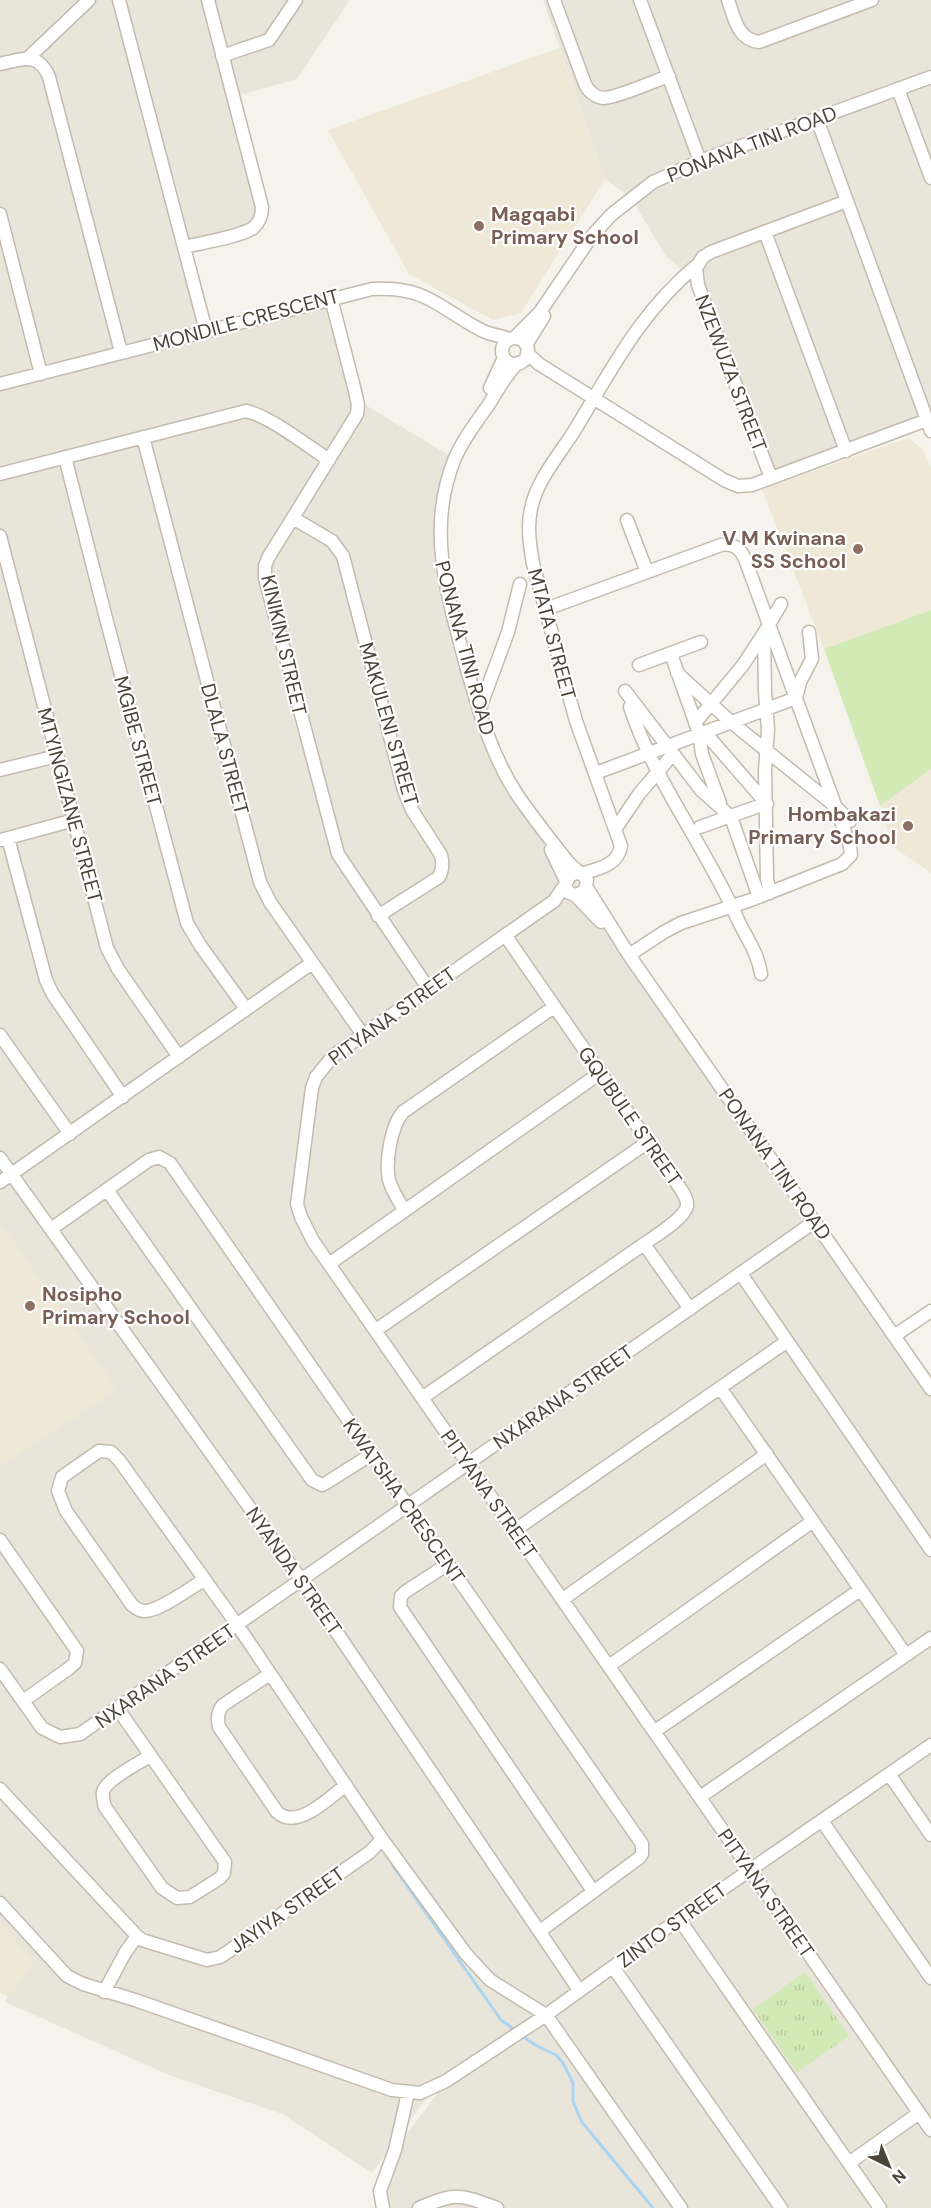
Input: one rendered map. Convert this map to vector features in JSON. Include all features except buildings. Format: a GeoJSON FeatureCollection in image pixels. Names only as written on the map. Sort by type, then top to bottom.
{"type":"FeatureCollection","features":[{"type":"Feature","properties":{"kind":"street"},"geometry":{"type":"LineString","coordinates":[[27,59],[89,0]]}},
{"type":"Feature","properties":{"kind":"street"},"geometry":{"type":"LineString","coordinates":[[119,0],[206,332]]}},
{"type":"Feature","properties":{"kind":"street"},"geometry":{"type":"LineString","coordinates":[[184,247],[248,230],[257,223],[262,214],[208,0]]}},
{"type":"Feature","properties":{"kind":"street"},"geometry":{"type":"LineString","coordinates":[[222,56],[268,40],[296,0]]}},
{"type":"Feature","properties":{"kind":"street"},"geometry":{"type":"LineString","coordinates":[[554,0],[587,89],[596,96],[606,98],[669,76]]}},
{"type":"Feature","properties":{"kind":"street"},"geometry":{"type":"LineString","coordinates":[[640,0],[700,161]]}},
{"type":"Feature","properties":{"kind":"street"},"geometry":{"type":"LineString","coordinates":[[728,0],[741,33],[759,42],[872,0]]}},
{"type":"Feature","properties":{"kind":"street"},"geometry":{"type":"LineString","coordinates":[[0,64],[27,59],[37,61],[42,64],[49,76],[121,352]]}},
{"type":"Feature","properties":{"kind":"street","name":"PONANA TINI ROAD"},"geometry":{"type":"LineString","coordinates":[[931,77],[700,161],[653,182],[611,215],[591,237],[550,298],[526,327],[504,344],[503,354],[476,419],[451,470],[443,507],[440,544],[441,565],[448,600],[479,712],[497,759],[515,792],[544,832],[584,880],[618,939],[931,1389]]}},
{"type":"Feature","properties":{"kind":"street"},"geometry":{"type":"LineString","coordinates":[[898,89],[930,173]]}},
{"type":"Feature","properties":{"kind":"street"},"geometry":{"type":"LineString","coordinates":[[512,338],[521,340],[524,355],[731,484],[745,487],[846,451],[929,426],[817,119]]}},
{"type":"Feature","properties":{"kind":"street"},"geometry":{"type":"LineString","coordinates":[[697,265],[711,252],[847,201]]}},
{"type":"Feature","properties":{"kind":"street"},"geometry":{"type":"LineString","coordinates":[[0,214],[41,374]]}},
{"type":"Feature","properties":{"kind":"street"},"geometry":{"type":"LineString","coordinates":[[765,232],[846,451]]}},
{"type":"Feature","properties":{"kind":"street","name":"MTATA STREET"},"geometry":{"type":"LineString","coordinates":[[584,880],[613,861],[619,855],[621,846],[576,721],[533,564],[530,542],[531,508],[544,480],[634,332],[662,297],[697,265]]}},
{"type":"Feature","properties":{"kind":"street","name":"NZEWUZA STREET"},"geometry":{"type":"LineString","coordinates":[[697,265],[698,285],[771,478]]}},
{"type":"Feature","properties":{"kind":"street","name":"MONDILE CRESCENT"},"geometry":{"type":"LineString","coordinates":[[0,384],[372,289],[391,288],[412,291],[439,303],[485,332],[503,354]]}},
{"type":"Feature","properties":{"kind":"street","name":"KINIKINI STREET"},"geometry":{"type":"LineString","coordinates":[[331,298],[358,405],[354,421],[268,558],[264,573],[333,840],[344,865],[428,988]]}},
{"type":"Feature","properties":{"kind":"street","name":"PONANA TINI ROAD"},"geometry":{"type":"LineString","coordinates":[[476,419],[524,355],[545,316],[550,298]]}},
{"type":"Feature","properties":{"kind":"street","name":"MONDILE CRESCENT"},"geometry":{"type":"LineString","coordinates":[[485,332],[512,338]]}},
{"type":"Feature","properties":{"kind":"street"},"geometry":{"type":"LineString","coordinates":[[503,354],[508,362],[524,355]]}},
{"type":"Feature","properties":{"kind":"street"},"geometry":{"type":"LineString","coordinates":[[0,474],[246,411],[268,420],[329,460]]}},
{"type":"Feature","properties":{"kind":"street","name":"DLALA STREET"},"geometry":{"type":"LineString","coordinates":[[143,437],[260,882],[270,902],[363,1035]]}},
{"type":"Feature","properties":{"kind":"street","name":"MGIBE STREET"},"geometry":{"type":"LineString","coordinates":[[65,457],[106,622],[184,913],[200,945],[246,1010]]}},
{"type":"Feature","properties":{"kind":"street","name":"MAKULENI STREET"},"geometry":{"type":"LineString","coordinates":[[293,518],[332,542],[343,556],[406,797],[443,861],[439,877],[378,916]]}},
{"type":"Feature","properties":{"kind":"street"},"geometry":{"type":"LineString","coordinates":[[627,520],[647,572]]}},
{"type":"Feature","properties":{"kind":"street","name":"MTYINGIZANE STREET"},"geometry":{"type":"LineString","coordinates":[[0,537],[110,954],[122,976],[179,1057]]}},
{"type":"Feature","properties":{"kind":"street"},"geometry":{"type":"LineString","coordinates":[[546,609],[721,545],[733,545],[745,559],[767,629],[796,698],[850,846],[849,858],[838,866],[671,928],[629,955]]}},
{"type":"Feature","properties":{"kind":"street"},"geometry":{"type":"LineString","coordinates":[[479,712],[508,632],[520,584]]}},
{"type":"Feature","properties":{"kind":"street"},"geometry":{"type":"LineString","coordinates":[[699,730],[711,704],[767,629],[781,604]]}},
{"type":"Feature","properties":{"kind":"street"},"geometry":{"type":"LineString","coordinates":[[765,895],[767,879],[764,805],[768,729],[767,629]]}},
{"type":"Feature","properties":{"kind":"street"},"geometry":{"type":"LineString","coordinates":[[796,698],[800,682],[812,659],[809,632]]}},
{"type":"Feature","properties":{"kind":"street"},"geometry":{"type":"LineString","coordinates":[[639,665],[701,642]]}},
{"type":"Feature","properties":{"kind":"street"},"geometry":{"type":"LineString","coordinates":[[671,654],[699,730],[702,754],[709,777],[765,895]]}},
{"type":"Feature","properties":{"kind":"street"},"geometry":{"type":"LineString","coordinates":[[677,673],[850,821]]}},
{"type":"Feature","properties":{"kind":"street"},"geometry":{"type":"LineString","coordinates":[[625,691],[701,790],[727,814]]}},
{"type":"Feature","properties":{"kind":"street"},"geometry":{"type":"LineString","coordinates":[[616,828],[670,750],[699,730],[732,722],[796,698]]}},
{"type":"Feature","properties":{"kind":"street"},"geometry":{"type":"LineString","coordinates":[[630,707],[657,771],[732,905],[758,958],[761,974]]}},
{"type":"Feature","properties":{"kind":"street"},"geometry":{"type":"LineString","coordinates":[[699,730],[707,735],[764,805]]}},
{"type":"Feature","properties":{"kind":"street"},"geometry":{"type":"LineString","coordinates":[[596,773],[648,753],[670,750]]}},
{"type":"Feature","properties":{"kind":"street"},"geometry":{"type":"LineString","coordinates":[[0,770],[57,756]]}},
{"type":"Feature","properties":{"kind":"street"},"geometry":{"type":"LineString","coordinates":[[700,827],[727,814],[764,805]]}},
{"type":"Feature","properties":{"kind":"street"},"geometry":{"type":"LineString","coordinates":[[74,820],[4,839],[46,980],[52,993],[123,1097]]}},
{"type":"Feature","properties":{"kind":"street","name":"PONANA TINI ROAD"},"geometry":{"type":"LineString","coordinates":[[544,832],[570,889],[618,939]]}},
{"type":"Feature","properties":{"kind":"street"},"geometry":{"type":"LineString","coordinates":[[570,875],[584,880],[583,894],[570,889],[570,875]]}},
{"type":"Feature","properties":{"kind":"street","name":"PITYANA STREET"},"geometry":{"type":"LineString","coordinates":[[570,889],[333,1056],[322,1068],[316,1077],[309,1100],[297,1204],[306,1229],[329,1264],[931,2129]]}},
{"type":"Feature","properties":{"kind":"street","name":"GQUBULE STREET"},"geometry":{"type":"LineString","coordinates":[[422,1398],[644,1244],[683,1214],[687,1202],[678,1185],[505,935]]}},
{"type":"Feature","properties":{"kind":"street"},"geometry":{"type":"LineString","coordinates":[[0,1182],[312,963]]}},
{"type":"Feature","properties":{"kind":"street"},"geometry":{"type":"LineString","coordinates":[[404,1210],[391,1186],[388,1172],[397,1119],[403,1112],[554,1006]]}},
{"type":"Feature","properties":{"kind":"street"},"geometry":{"type":"LineString","coordinates":[[0,1035],[70,1134]]}},
{"type":"Feature","properties":{"kind":"street"},"geometry":{"type":"LineString","coordinates":[[329,1264],[600,1073]]}},
{"type":"Feature","properties":{"kind":"street"},"geometry":{"type":"LineString","coordinates":[[376,1330],[648,1142]]}},
{"type":"Feature","properties":{"kind":"street","name":"KWATSHA CRESCENT"},"geometry":{"type":"LineString","coordinates":[[51,1229],[154,1157],[164,1158],[170,1163],[642,1844],[642,1854],[639,1858],[540,1931]]}},
{"type":"Feature","properties":{"kind":"street","name":"NYANDA STREET"},"geometry":{"type":"LineString","coordinates":[[0,1158],[302,1581],[579,1990]]}},
{"type":"Feature","properties":{"kind":"street"},"geometry":{"type":"LineString","coordinates":[[107,1190],[315,1483],[322,1485],[372,1454]]}},
{"type":"Feature","properties":{"kind":"street","name":"NXARANA STREET"},"geometry":{"type":"LineString","coordinates":[[0,1669],[42,1728],[55,1736],[66,1737],[80,1734],[238,1626],[814,1222]]}},
{"type":"Feature","properties":{"kind":"street"},"geometry":{"type":"LineString","coordinates":[[644,1244],[690,1309]]}},
{"type":"Feature","properties":{"kind":"street"},"geometry":{"type":"LineString","coordinates":[[741,1274],[931,1550]]}},
{"type":"Feature","properties":{"kind":"street"},"geometry":{"type":"LineString","coordinates":[[894,1336],[931,1311]]}},
{"type":"Feature","properties":{"kind":"street"},"geometry":{"type":"LineString","coordinates":[[515,1530],[786,1342]]}},
{"type":"Feature","properties":{"kind":"street"},"geometry":{"type":"LineString","coordinates":[[721,1389],[906,1655]]}},
{"type":"Feature","properties":{"kind":"street"},"geometry":{"type":"LineString","coordinates":[[204,1580],[154,1609],[138,1610],[132,1605],[66,1511],[58,1491],[62,1477],[93,1454],[103,1450],[111,1452],[119,1460],[238,1626],[382,1839],[479,1970],[501,1988],[546,2015],[681,2208]]}},
{"type":"Feature","properties":{"kind":"street"},"geometry":{"type":"LineString","coordinates":[[563,1599],[767,1454]]}},
{"type":"Feature","properties":{"kind":"street"},"geometry":{"type":"LineString","coordinates":[[609,1666],[813,1521]]}},
{"type":"Feature","properties":{"kind":"street"},"geometry":{"type":"LineString","coordinates":[[0,1540],[77,1651],[75,1663],[23,1701]]}},
{"type":"Feature","properties":{"kind":"street"},"geometry":{"type":"LineString","coordinates":[[448,1564],[405,1592],[401,1596],[400,1607],[593,1891]]}},
{"type":"Feature","properties":{"kind":"street"},"geometry":{"type":"LineString","coordinates":[[655,1731],[860,1590]]}},
{"type":"Feature","properties":{"kind":"street"},"geometry":{"type":"LineString","coordinates":[[700,1797],[931,1638]]}},
{"type":"Feature","properties":{"kind":"street"},"geometry":{"type":"LineString","coordinates":[[270,1674],[222,1705],[219,1709],[218,1721],[219,1727],[270,1803],[280,1815],[296,1818],[305,1815],[346,1785]]}},
{"type":"Feature","properties":{"kind":"street"},"geometry":{"type":"LineString","coordinates":[[118,1709],[223,1859],[225,1867],[220,1878],[187,1898],[177,1898],[168,1894],[105,1807],[102,1793],[108,1783],[150,1756]]}},
{"type":"Feature","properties":{"kind":"street","name":"ZINTO STREET"},"geometry":{"type":"LineString","coordinates":[[408,2093],[420,2093],[446,2082],[546,2015],[679,1919],[931,1745]]}},
{"type":"Feature","properties":{"kind":"street"},"geometry":{"type":"LineString","coordinates":[[889,1774],[931,1835]]}},
{"type":"Feature","properties":{"kind":"street","name":"JAYIYA STREET"},"geometry":{"type":"LineString","coordinates":[[0,1789],[137,1936],[142,1940],[207,1960],[220,1957],[370,1852],[382,1839]]}},
{"type":"Feature","properties":{"kind":"street"},"geometry":{"type":"LineString","coordinates":[[822,1821],[931,1978]]}},
{"type":"Feature","properties":{"kind":"street"},"geometry":{"type":"LineString","coordinates":[[0,1903],[67,1976],[104,1992],[135,2000],[392,2090],[408,2093],[395,2150],[380,2192],[383,2208]]}},
{"type":"Feature","properties":{"kind":"street"},"geometry":{"type":"LineString","coordinates":[[679,1919],[880,2208]]}},
{"type":"Feature","properties":{"kind":"street"},"geometry":{"type":"LineString","coordinates":[[104,1992],[137,1936]]}},
{"type":"Feature","properties":{"kind":"street"},"geometry":{"type":"LineString","coordinates":[[613,1967],[781,2208]]}},
{"type":"Feature","properties":{"kind":"street"},"geometry":{"type":"LineString","coordinates":[[849,2163],[919,2113]]}},
{"type":"Feature","properties":{"kind":"street"},"geometry":{"type":"LineString","coordinates":[[419,2208],[450,2196],[469,2198],[496,2208]]}},
{"type":"Feature","properties":{"kind":"shaded area"},"geometry":{"type":"Polygon","coordinates":[[[0,0],[350,0],[297,79],[233,97],[262,207],[257,223],[184,247],[206,331],[331,298],[357,400],[455,459],[440,544],[480,716],[544,832],[577,883],[931,1389],[931,2208],[383,2208],[381,2203],[395,2150],[445,2083],[434,2088],[372,2173],[282,2114],[169,2075],[5,2002],[8,1996],[0,1993],[0,0]]]}},
{"type":"Feature","properties":{"kind":"shaded area"},"geometry":{"type":"Polygon","coordinates":[[[543,0],[931,0],[931,431],[927,421],[771,478],[698,285],[666,256],[631,198],[605,179],[543,0]]]}},
{"type":"Feature","properties":{"kind":"shaded area","name":"Magqabi Primary School"},"geometry":{"type":"Polygon","coordinates":[[[559,48],[605,179],[521,313],[493,320],[409,274],[328,130],[559,48]]]}},
{"type":"Feature","properties":{"kind":"shaded area","name":"V M Kwinana SS School"},"geometry":{"type":"Polygon","coordinates":[[[908,438],[923,449],[931,468],[931,610],[824,649],[762,489],[908,438]]]}},
{"type":"Feature","properties":{"kind":"shaded area","name":"Hombakazi Primary School"},"geometry":{"type":"Polygon","coordinates":[[[931,769],[931,873],[892,846],[880,806],[931,769]]]}},
{"type":"Feature","properties":{"kind":"shaded area","name":"Nosipho Primary School"},"geometry":{"type":"Polygon","coordinates":[[[0,1222],[118,1390],[0,1466],[0,1222]]]}},
{"type":"Feature","properties":{"kind":"shaded area"},"geometry":{"type":"Polygon","coordinates":[[[0,1923],[35,1962],[9,1996],[0,1993],[0,1923]]]}},
{"type":"Feature","properties":{"kind":"green space"},"geometry":{"type":"Polygon","coordinates":[[[931,610],[931,769],[880,806],[824,649],[931,610]]]}},
{"type":"Feature","properties":{"kind":"green space"},"geometry":{"type":"Polygon","coordinates":[[[805,1972],[849,2036],[797,2072],[753,2009],[805,1972]]]}},
{"type":"Feature","properties":{"kind":"waterway"},"geometry":{"type":"LineString","coordinates":[[393,1866],[501,2020],[515,2030]]}},
{"type":"Feature","properties":{"kind":"waterway"},"geometry":{"type":"LineString","coordinates":[[522,2036],[556,2055],[563,2063],[573,2083],[573,2101],[581,2121],[653,2208]]}},
{"type":"Feature","properties":{"kind":"place","name":"Magqabi Primary School"},"geometry":{"type":"Point","coordinates":[479,226]}},
{"type":"Feature","properties":{"kind":"place","name":"V M Kwinana SS School"},"geometry":{"type":"Point","coordinates":[858,549]}},
{"type":"Feature","properties":{"kind":"place","name":"Hombakazi Primary School"},"geometry":{"type":"Point","coordinates":[908,826]}},
{"type":"Feature","properties":{"kind":"place","name":"Nosipho Primary School"},"geometry":{"type":"Point","coordinates":[30,1306]}}]}
